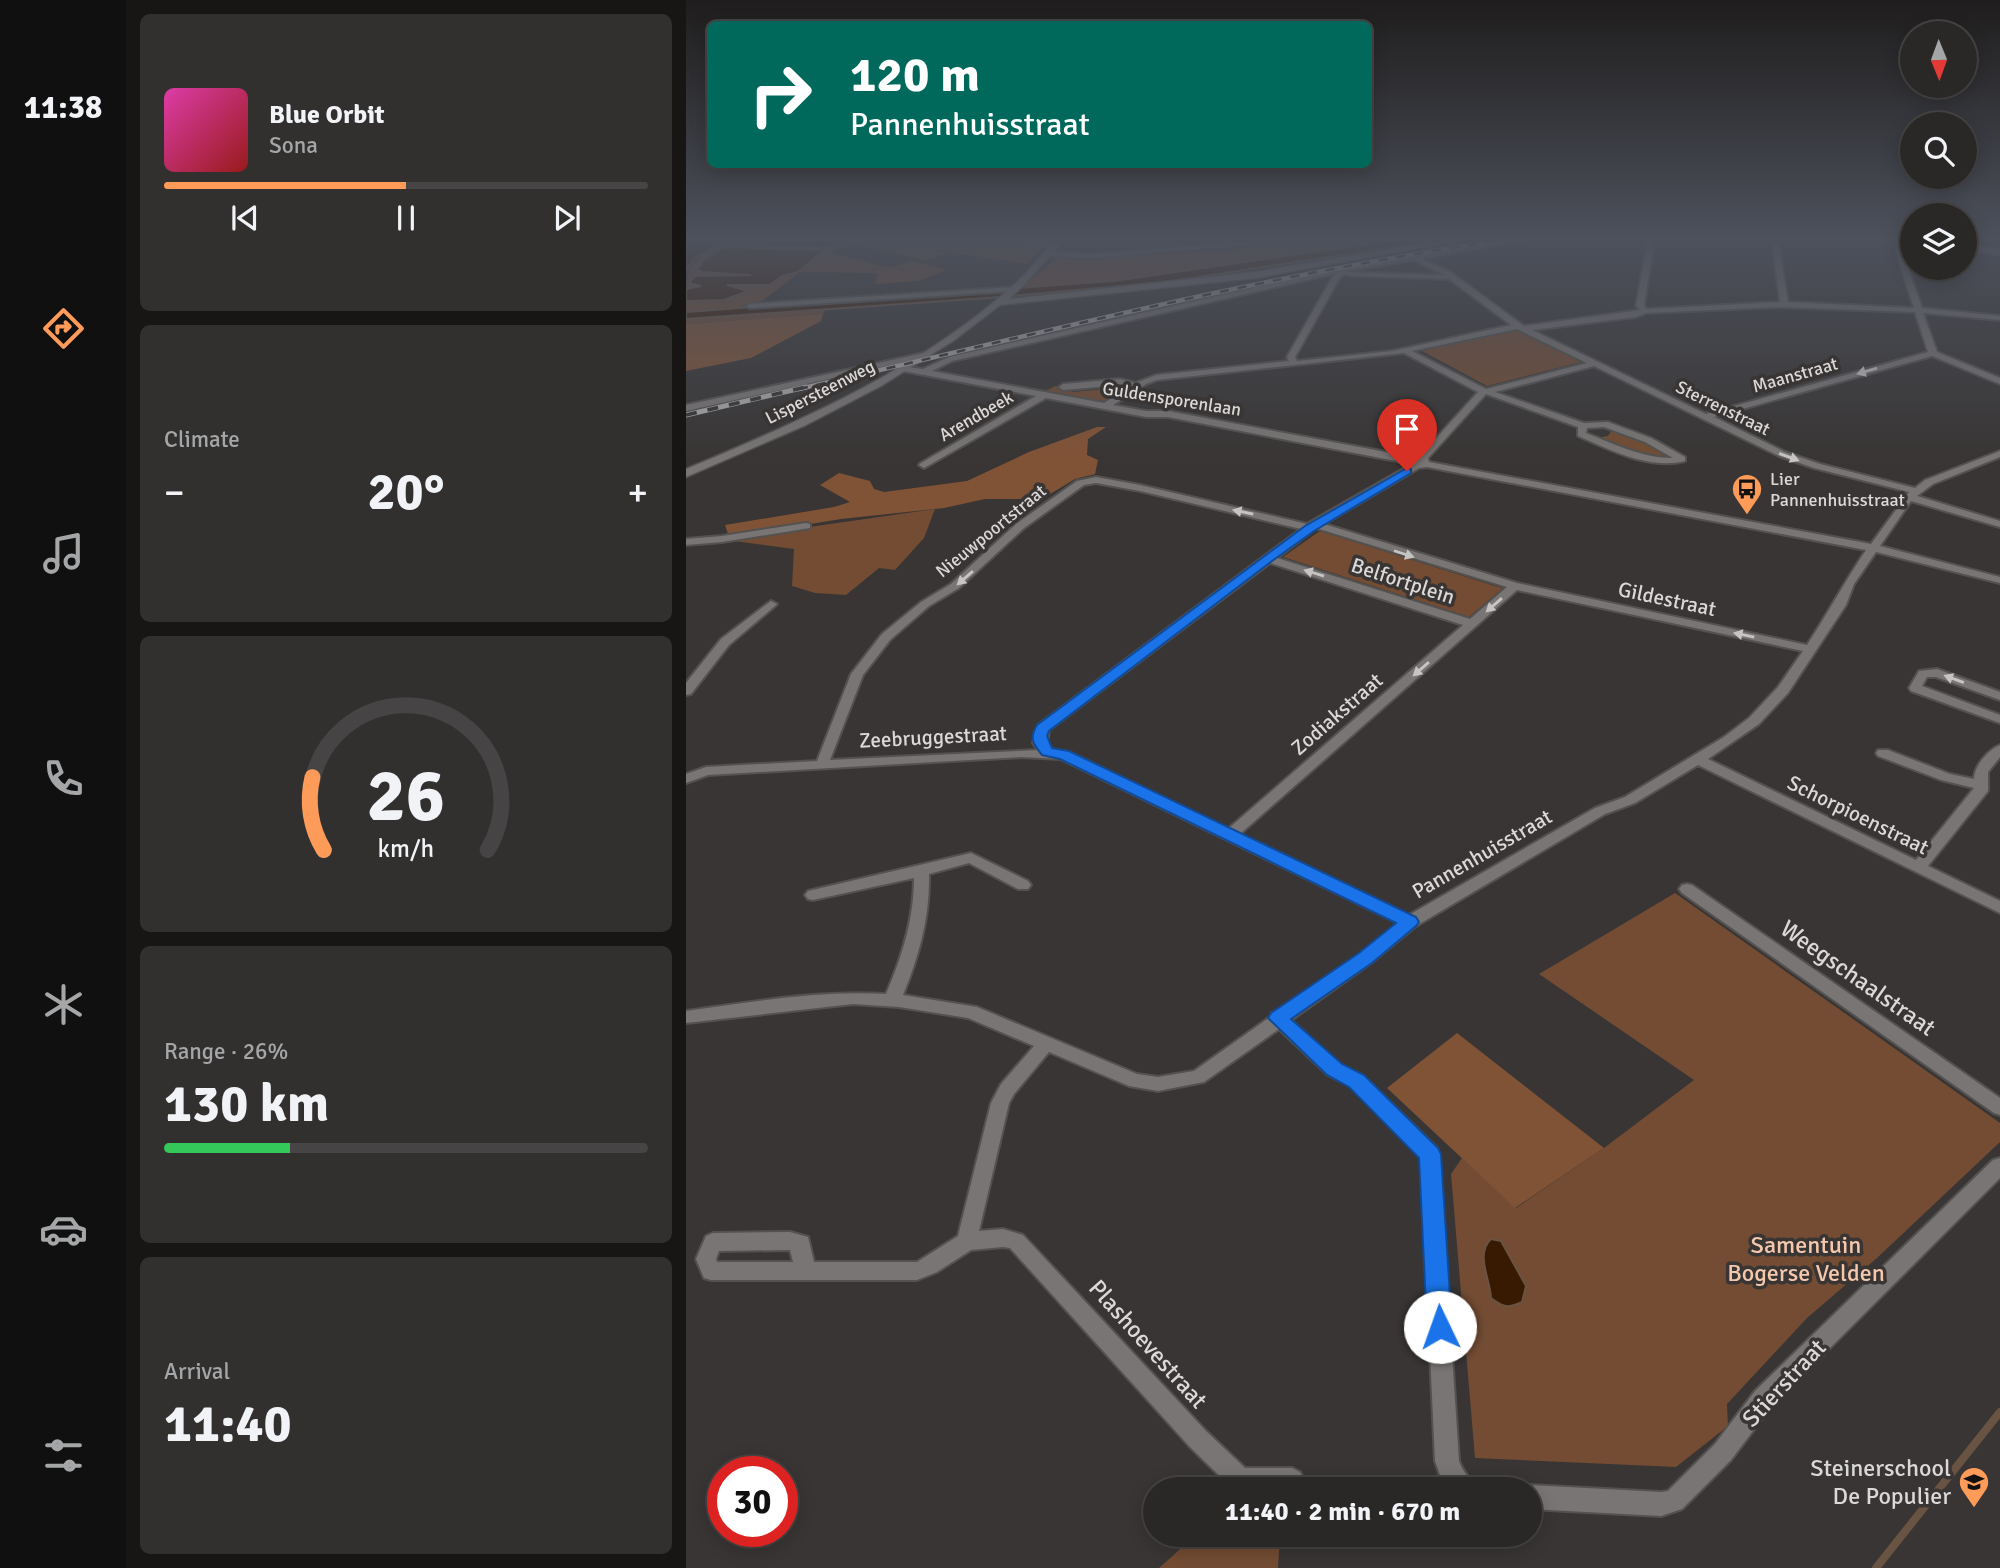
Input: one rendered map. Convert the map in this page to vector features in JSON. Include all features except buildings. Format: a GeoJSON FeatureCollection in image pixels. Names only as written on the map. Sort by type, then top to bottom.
{"type":"FeatureCollection","features":[{"type":"Feature","properties":{"kind":"street","name":"Lispersteenweg"},"geometry":{"type":"LineString","coordinates":[[686,473],[780,433],[902,368],[981,313]]}},
{"type":"Feature","properties":{"kind":"street"},"geometry":{"type":"LineString","coordinates":[[924,372],[950,359],[1155,313]]}},
{"type":"Feature","properties":{"kind":"street"},"geometry":{"type":"LineString","coordinates":[[1295,363],[1291,358],[1315,313]]}},
{"type":"Feature","properties":{"kind":"street","name":"Sterrenstraat"},"geometry":{"type":"LineString","coordinates":[[1502,313],[1522,327],[1782,454],[2000,524]]}},
{"type":"Feature","properties":{"kind":"street"},"geometry":{"type":"LineString","coordinates":[[1106,407],[1136,386],[1156,378],[1406,351],[1522,327],[1636,316],[1641,313]]}},
{"type":"Feature","properties":{"kind":"street"},"geometry":{"type":"LineString","coordinates":[[1919,313],[1933,354],[2000,382]]}},
{"type":"Feature","properties":{"kind":"street"},"geometry":{"type":"LineString","coordinates":[[1956,313],[2000,318]]}},
{"type":"Feature","properties":{"kind":"street"},"geometry":{"type":"LineString","coordinates":[[1406,351],[1483,391],[1583,426],[1605,424],[1648,440],[1682,459],[1673,463],[1624,451],[1581,434],[1583,426]]}},
{"type":"Feature","properties":{"kind":"street","name":"Maanstraat"},"geometry":{"type":"LineString","coordinates":[[1705,417],[1933,354]]}},
{"type":"Feature","properties":{"kind":"street"},"geometry":{"type":"LineString","coordinates":[[686,408],[924,355]]}},
{"type":"Feature","properties":{"kind":"street"},"geometry":{"type":"LineString","coordinates":[[1410,922],[1064,755],[1047,752],[1040,743],[1043,728],[1268,558],[1419,462],[1483,391],[1595,363]]}},
{"type":"Feature","properties":{"kind":"street","name":"Guldensporenlaan"},"geometry":{"type":"LineString","coordinates":[[902,368],[1146,414],[1168,414],[1874,548],[2000,580]]}},
{"type":"Feature","properties":{"kind":"street"},"geometry":{"type":"LineString","coordinates":[[1063,387],[1120,382],[1136,386]]}},
{"type":"Feature","properties":{"kind":"street","name":"Arendbeek"},"geometry":{"type":"LineString","coordinates":[[924,465],[1044,395]]}},
{"type":"Feature","properties":{"kind":"street","name":"Pannenhuisstraat"},"geometry":{"type":"LineString","coordinates":[[686,1017],[822,1000],[853,998],[892,1001],[971,1012],[1135,1081],[1158,1084],[1198,1077],[1366,958],[1410,922],[1600,811],[1630,800],[1754,720],[1783,690],[1840,605],[1848,584],[1912,494],[1929,482],[2000,454]]}},
{"type":"Feature","properties":{"kind":"street","name":"Nieuwpoortstraat"},"geometry":{"type":"LineString","coordinates":[[822,764],[857,674],[878,646],[926,604],[955,586],[1020,526],[1081,483],[1096,480],[1140,488],[1313,527]]}},
{"type":"Feature","properties":{"kind":"street"},"geometry":{"type":"LineString","coordinates":[[686,542],[806,526]]}},
{"type":"Feature","properties":{"kind":"street","name":"Belfortplein"},"geometry":{"type":"LineString","coordinates":[[1313,527],[1515,586]]}},
{"type":"Feature","properties":{"kind":"street","name":"Belfortplein"},"geometry":{"type":"LineString","coordinates":[[1268,558],[1472,624],[1515,586]]}},
{"type":"Feature","properties":{"kind":"street","name":"Gildestraat"},"geometry":{"type":"LineString","coordinates":[[1515,586],[1810,649]]}},
{"type":"Feature","properties":{"kind":"street"},"geometry":{"type":"LineString","coordinates":[[686,691],[725,642],[771,604]]}},
{"type":"Feature","properties":{"kind":"street","name":"Zodiakstraat"},"geometry":{"type":"LineString","coordinates":[[1230,835],[1472,624]]}},
{"type":"Feature","properties":{"kind":"street"},"geometry":{"type":"LineString","coordinates":[[2000,696],[1937,673],[1923,674],[1915,688],[2000,719]]}},
{"type":"Feature","properties":{"kind":"street"},"geometry":{"type":"LineString","coordinates":[[1918,868],[1981,791],[1981,771],[2000,749]]}},
{"type":"Feature","properties":{"kind":"street","name":"Zeebruggestraat"},"geometry":{"type":"LineString","coordinates":[[686,769],[706,771],[1047,752]]}},
{"type":"Feature","properties":{"kind":"street"},"geometry":{"type":"LineString","coordinates":[[1883,753],[1946,777],[1981,785]]}},
{"type":"Feature","properties":{"kind":"street","name":"Schorpioenstraat"},"geometry":{"type":"LineString","coordinates":[[1697,759],[2000,908]]}},
{"type":"Feature","properties":{"kind":"street","name":"Zeebruggestraat"},"geometry":{"type":"LineString","coordinates":[[686,779],[706,771]]}},
{"type":"Feature","properties":{"kind":"street"},"geometry":{"type":"LineString","coordinates":[[813,895],[971,858],[1023,885]]}},
{"type":"Feature","properties":{"kind":"street"},"geometry":{"type":"LineString","coordinates":[[892,1001],[913,950],[922,899],[920,871]]}},
{"type":"Feature","properties":{"kind":"street","name":"Weegschaalstraat"},"geometry":{"type":"LineString","coordinates":[[1687,889],[2000,1108]]}},
{"type":"Feature","properties":{"kind":"street"},"geometry":{"type":"LineString","coordinates":[[1278,1018],[1334,1070],[1357,1081],[1430,1154],[1450,1477]]}},
{"type":"Feature","properties":{"kind":"street"},"geometry":{"type":"LineString","coordinates":[[967,1241],[1000,1103],[1007,1089],[1046,1044]]}},
{"type":"Feature","properties":{"kind":"street","name":"Stierstraat"},"geometry":{"type":"LineString","coordinates":[[1542,1498],[1661,1504],[1674,1501],[1723,1452],[1763,1399],[2000,1166]]}},
{"type":"Feature","properties":{"kind":"street","name":"Plashoevestraat"},"geometry":{"type":"LineString","coordinates":[[805,1272],[917,1271],[930,1266],[967,1241],[1003,1238],[1016,1241],[1198,1439],[1237,1477]]}},
{"type":"Feature","properties":{"kind":"green space"},"geometry":{"type":"Polygon","coordinates":[[[776,313],[823,313],[686,324],[686,319],[776,313]]]}},
{"type":"Feature","properties":{"kind":"green space"},"geometry":{"type":"Polygon","coordinates":[[[1513,329],[1581,362],[1487,386],[1422,351],[1513,329]]]}},
{"type":"Feature","properties":{"kind":"green space"},"geometry":{"type":"Polygon","coordinates":[[[1117,384],[1128,388],[1110,400],[1101,402],[1044,392],[1055,386],[1070,388],[1072,392],[1117,388],[1117,384]]]}},
{"type":"Feature","properties":{"kind":"green space"},"geometry":{"type":"Polygon","coordinates":[[[1613,428],[1647,441],[1679,459],[1671,461],[1626,450],[1595,438],[1608,436],[1613,428]]]}},
{"type":"Feature","properties":{"kind":"green space"},"geometry":{"type":"Polygon","coordinates":[[[935,509],[924,538],[895,570],[879,568],[846,595],[815,593],[792,586],[794,549],[734,541],[739,537],[935,509]]]}},
{"type":"Feature","properties":{"kind":"green space"},"geometry":{"type":"Polygon","coordinates":[[[1320,531],[1503,588],[1469,617],[1283,557],[1320,531]]]}},
{"type":"Feature","properties":{"kind":"green space","name":"Samentuin Bogerse Velden"},"geometry":{"type":"Polygon","coordinates":[[[1675,893],[2000,1123],[2000,1142],[1877,1258],[1807,1318],[1727,1404],[1728,1426],[1676,1467],[1475,1458],[1451,1174],[1462,1158],[1516,1208],[1604,1148],[1694,1080],[1539,974],[1675,893]]]}},
{"type":"Feature","properties":{"kind":"green space"},"geometry":{"type":"Polygon","coordinates":[[[1183,1547],[1279,1547],[1278,1568],[1159,1568],[1183,1547]]]}},
{"type":"Feature","properties":{"kind":"shaded area"},"geometry":{"type":"Polygon","coordinates":[[[686,313],[770,313],[686,319],[686,313]]]}},
{"type":"Feature","properties":{"kind":"shaded area"},"geometry":{"type":"Polygon","coordinates":[[[823,314],[821,321],[751,358],[686,371],[686,324],[823,314]]]}},
{"type":"Feature","properties":{"kind":"shaded area"},"geometry":{"type":"Polygon","coordinates":[[[1097,427],[1106,427],[1088,439],[1087,455],[1098,460],[1095,474],[1075,479],[1042,499],[985,499],[944,508],[841,519],[729,537],[725,525],[850,502],[820,485],[839,473],[870,481],[874,489],[884,492],[967,481],[1029,452],[1097,427]]]}},
{"type":"Feature","properties":{"kind":"shaded area"},"geometry":{"type":"Polygon","coordinates":[[[1457,1033],[1604,1148],[1515,1208],[1387,1088],[1457,1033]]]}},
{"type":"Feature","properties":{"kind":"shaded area"},"geometry":{"type":"Polygon","coordinates":[[[1491,1239],[1501,1241],[1526,1286],[1522,1302],[1506,1306],[1491,1298],[1484,1252],[1491,1239]]]}},
{"type":"Feature","properties":{"kind":"waterway"},"geometry":{"type":"LineString","coordinates":[[1876,1568],[2000,1412]]}},
{"type":"Feature","properties":{"kind":"railway"},"geometry":{"type":"LineString","coordinates":[[799,389],[1123,313]]}},
{"type":"Feature","properties":{"kind":"railway"},"geometry":{"type":"LineString","coordinates":[[686,415],[806,387]]}},
{"type":"Feature","properties":{"kind":"place","name":"Lier Pannenhuisstraat"},"geometry":{"type":"Point","coordinates":[1747,516]}},
{"type":"Feature","properties":{"kind":"place","name":"Steinerschool De Populier"},"geometry":{"type":"Point","coordinates":[1974,1509]}},
{"type":"Feature","properties":{"kind":"route"},"geometry":{"type":"LineString","coordinates":[[1407,471],[1309,528],[1268,558],[1043,728],[1040,743],[1047,752],[1064,755],[1410,922],[1391,940],[1278,1018],[1334,1070],[1357,1081],[1430,1154],[1440,1327]]}}]}
